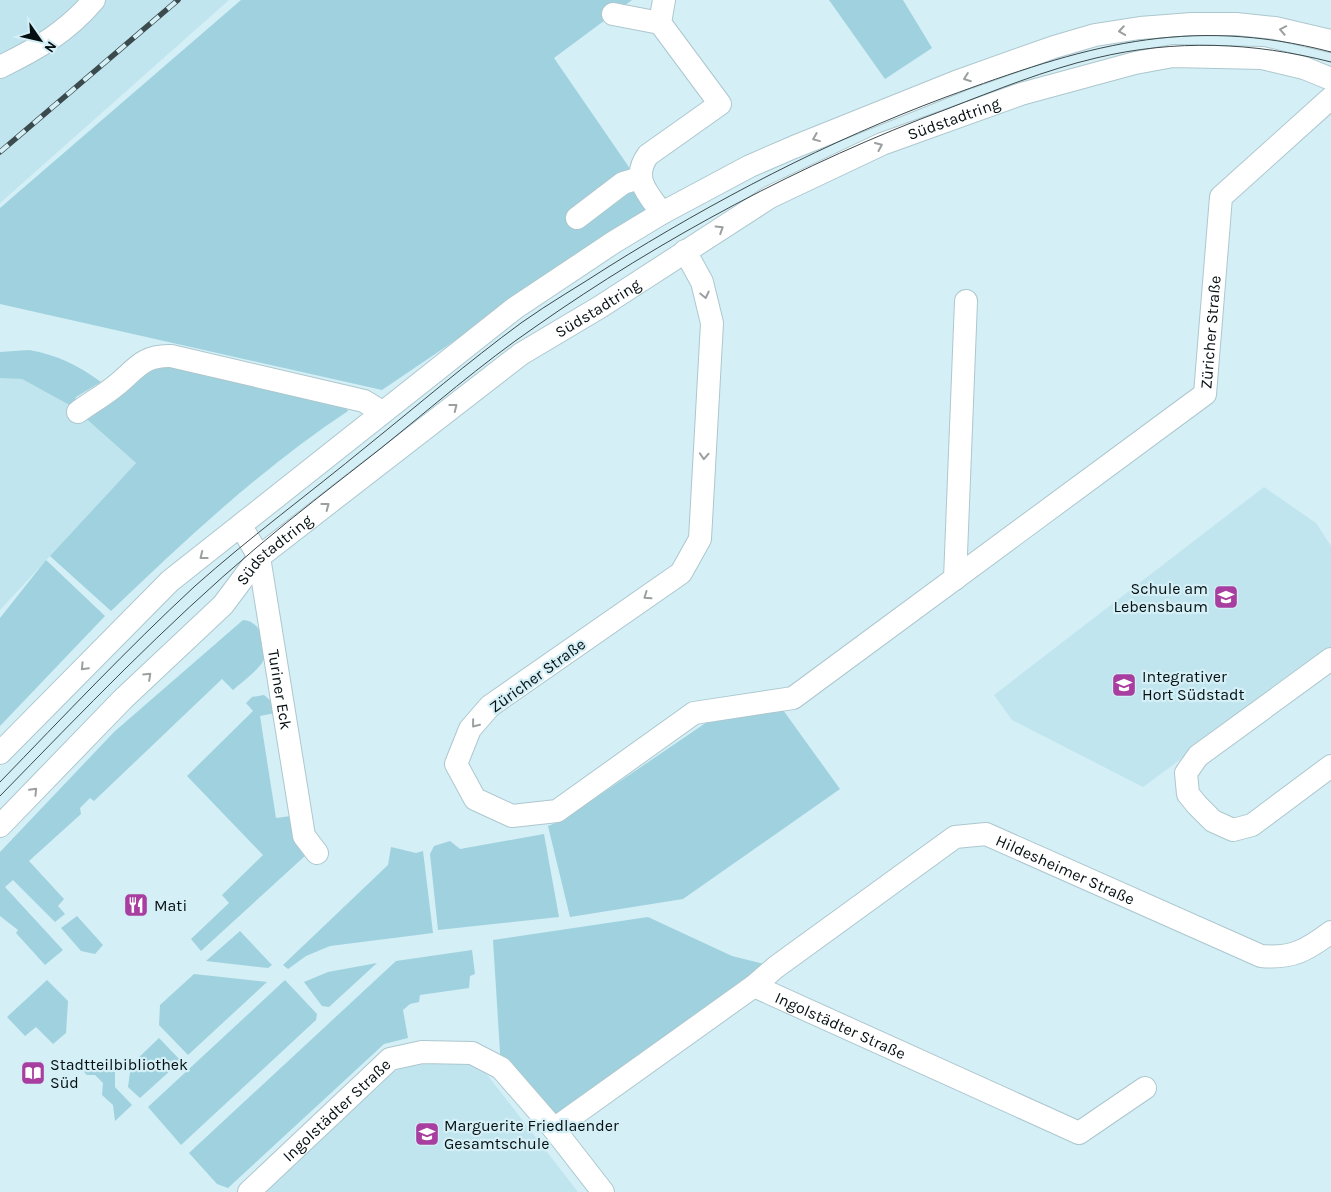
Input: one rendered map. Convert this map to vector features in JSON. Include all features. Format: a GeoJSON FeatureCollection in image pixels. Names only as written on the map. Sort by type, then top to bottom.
{"type":"FeatureCollection","features":[{"type":"Feature","properties":{"kind":"street"},"geometry":{"type":"LineString","coordinates":[[0,67],[39,48],[58,35],[80,16],[94,0]]}},
{"type":"Feature","properties":{"kind":"street"},"geometry":{"type":"LineString","coordinates":[[660,23],[664,0]]}},
{"type":"Feature","properties":{"kind":"street"},"geometry":{"type":"LineString","coordinates":[[613,14],[660,23],[720,104],[648,155],[642,162],[640,178],[643,187],[662,213]]}},
{"type":"Feature","properties":{"kind":"street","name":"Südstadtring"},"geometry":{"type":"LineString","coordinates":[[0,753],[170,581],[515,308],[614,242],[662,213],[750,166],[794,146],[961,80],[1054,47],[1096,36],[1140,28],[1192,24],[1227,24],[1275,28],[1331,41]]}},
{"type":"Feature","properties":{"kind":"street","name":"Südstadtring"},"geometry":{"type":"LineString","coordinates":[[0,826],[123,698],[223,605],[259,557],[521,354],[770,198],[882,144],[1021,94],[1087,74],[1173,56],[1262,58],[1304,68],[1331,79]]}},
{"type":"Feature","properties":{"kind":"street","name":"Züricher Straße"},"geometry":{"type":"LineString","coordinates":[[685,251],[702,282],[712,323],[700,539],[681,573],[490,706],[470,729],[456,764],[475,799],[512,816],[557,811],[694,714],[793,698],[1205,394],[1221,197],[1331,98]]}},
{"type":"Feature","properties":{"kind":"street"},"geometry":{"type":"LineString","coordinates":[[577,218],[623,183],[640,178]]}},
{"type":"Feature","properties":{"kind":"street"},"geometry":{"type":"LineString","coordinates":[[955,579],[966,301]]}},
{"type":"Feature","properties":{"kind":"street"},"geometry":{"type":"LineString","coordinates":[[78,412],[115,386],[142,362],[160,356],[171,356],[364,401],[382,412]]}},
{"type":"Feature","properties":{"kind":"street","name":"Turiner Eck"},"geometry":{"type":"LineString","coordinates":[[241,526],[259,557],[304,836],[317,852]]}},
{"type":"Feature","properties":{"kind":"street"},"geometry":{"type":"LineString","coordinates":[[1331,659],[1198,756],[1186,773],[1188,794],[1213,822],[1233,830],[1252,826],[1331,766]]}},
{"type":"Feature","properties":{"kind":"street","name":"Hildesheimer Straße"},"geometry":{"type":"LineString","coordinates":[[754,986],[776,967],[955,837],[986,834],[1042,857],[1261,956],[1281,958],[1328,941]]}},
{"type":"Feature","properties":{"kind":"street"},"geometry":{"type":"LineString","coordinates":[[554,1129],[754,986]]}},
{"type":"Feature","properties":{"kind":"street","name":"Ingolstädter Straße"},"geometry":{"type":"LineString","coordinates":[[754,986],[1079,1133],[1145,1088]]}},
{"type":"Feature","properties":{"kind":"street","name":"Ingolstädter Straße"},"geometry":{"type":"LineString","coordinates":[[249,1192],[390,1059],[422,1052],[472,1052],[501,1068],[554,1129],[603,1192]]}},
{"type":"Feature","properties":{"kind":"shaded area"},"geometry":{"type":"Polygon","coordinates":[[[0,0],[229,0],[0,203],[0,0]]]}},
{"type":"Feature","properties":{"kind":"shaded area"},"geometry":{"type":"Polygon","coordinates":[[[241,0],[632,0],[554,58],[655,205],[382,390],[0,304],[0,208],[241,0]]]}},
{"type":"Feature","properties":{"kind":"shaded area"},"geometry":{"type":"Polygon","coordinates":[[[829,0],[903,0],[932,48],[885,79],[829,0]]]}},
{"type":"Feature","properties":{"kind":"shaded area"},"geometry":{"type":"Polygon","coordinates":[[[29,350],[67,362],[101,382],[76,397],[73,407],[22,379],[0,378],[0,352],[29,350]]]}},
{"type":"Feature","properties":{"kind":"shaded area"},"geometry":{"type":"Polygon","coordinates":[[[159,362],[345,407],[348,411],[285,456],[225,506],[111,611],[50,556],[136,463],[82,415],[159,362]]]}},
{"type":"Feature","properties":{"kind":"shaded area"},"geometry":{"type":"Polygon","coordinates":[[[0,378],[22,379],[73,407],[136,463],[0,610],[0,378]]]}},
{"type":"Feature","properties":{"kind":"shaded area","name":"Schule am Lebensbaum"},"geometry":{"type":"Polygon","coordinates":[[[1264,487],[1316,523],[1331,546],[1331,648],[1143,787],[1012,720],[994,695],[1264,487]]]}},
{"type":"Feature","properties":{"kind":"shaded area"},"geometry":{"type":"Polygon","coordinates":[[[46,560],[105,616],[0,726],[0,618],[46,560]]]}},
{"type":"Feature","properties":{"kind":"shaded area"},"geometry":{"type":"Polygon","coordinates":[[[243,620],[255,625],[263,636],[265,657],[259,667],[233,690],[222,679],[94,801],[90,798],[80,808],[81,814],[29,861],[64,899],[58,906],[65,914],[55,922],[13,880],[5,887],[63,950],[45,965],[16,933],[18,930],[0,916],[0,852],[114,732],[243,620]]]}},
{"type":"Feature","properties":{"kind":"shaded area"},"geometry":{"type":"Polygon","coordinates":[[[264,695],[272,702],[275,713],[260,716],[276,818],[291,816],[306,855],[201,951],[191,939],[229,903],[222,895],[263,855],[187,776],[253,711],[246,703],[252,697],[264,695]]]}},
{"type":"Feature","properties":{"kind":"shaded area"},"geometry":{"type":"Polygon","coordinates":[[[783,710],[840,789],[683,899],[570,917],[548,826],[563,820],[710,720],[783,710]]]}},
{"type":"Feature","properties":{"kind":"shaded area"},"geometry":{"type":"Polygon","coordinates":[[[544,834],[559,917],[438,930],[430,854],[434,846],[450,841],[460,849],[544,834]]]}},
{"type":"Feature","properties":{"kind":"shaded area"},"geometry":{"type":"Polygon","coordinates":[[[391,847],[416,853],[423,851],[433,933],[330,946],[306,956],[288,969],[283,965],[388,865],[391,847]]]}},
{"type":"Feature","properties":{"kind":"shaded area"},"geometry":{"type":"Polygon","coordinates":[[[77,916],[103,945],[95,954],[81,951],[61,928],[77,916]]]}},
{"type":"Feature","properties":{"kind":"shaded area"},"geometry":{"type":"Polygon","coordinates":[[[648,917],[732,956],[776,967],[554,1129],[501,1068],[493,940],[648,917]]]}},
{"type":"Feature","properties":{"kind":"shaded area"},"geometry":{"type":"Polygon","coordinates":[[[240,931],[272,965],[268,968],[206,961],[240,931]]]}},
{"type":"Feature","properties":{"kind":"shaded area"},"geometry":{"type":"Polygon","coordinates":[[[472,950],[475,974],[470,976],[469,988],[420,995],[419,1002],[410,1004],[403,1010],[408,1038],[384,1044],[228,1188],[217,1184],[189,1153],[396,961],[472,950]]]}},
{"type":"Feature","properties":{"kind":"shaded area"},"geometry":{"type":"Polygon","coordinates":[[[377,963],[329,1007],[322,1006],[304,982],[328,972],[377,963]]]}},
{"type":"Feature","properties":{"kind":"shaded area"},"geometry":{"type":"Polygon","coordinates":[[[194,974],[267,982],[188,1055],[159,1025],[160,1005],[194,974]]]}},
{"type":"Feature","properties":{"kind":"shaded area"},"geometry":{"type":"Polygon","coordinates":[[[47,980],[68,1001],[66,1033],[53,1044],[36,1027],[25,1036],[7,1017],[47,980]]]}},
{"type":"Feature","properties":{"kind":"shaded area"},"geometry":{"type":"Polygon","coordinates":[[[285,980],[317,1014],[316,1020],[181,1145],[148,1107],[285,980]]]}},
{"type":"Feature","properties":{"kind":"shaded area"},"geometry":{"type":"Polygon","coordinates":[[[159,1038],[181,1061],[140,1098],[128,1087],[131,1065],[159,1038]]]}},
{"type":"Feature","properties":{"kind":"shaded area","name":"Marguerite Friedlaender Gesamtschule"},"geometry":{"type":"Polygon","coordinates":[[[423,1057],[475,1059],[578,1192],[258,1192],[385,1076],[423,1057]]]}},
{"type":"Feature","properties":{"kind":"shaded area"},"geometry":{"type":"Polygon","coordinates":[[[93,1064],[108,1064],[115,1071],[115,1087],[132,1105],[115,1121],[113,1105],[102,1095],[103,1083],[95,1075],[87,1075],[84,1072],[93,1064]]]}},
{"type":"Feature","properties":{"kind":"tram line"},"geometry":{"type":"LineString","coordinates":[[0,782],[120,658],[195,586],[237,550],[346,464],[462,368],[521,323],[542,308],[689,218],[815,152],[902,114],[996,79],[1089,51],[1181,36],[1229,36],[1278,41],[1331,52]]}},
{"type":"Feature","properties":{"kind":"tram line"},"geometry":{"type":"LineString","coordinates":[[0,796],[93,700],[189,607],[271,535],[515,341],[583,294],[683,233],[786,178],[839,153],[893,130],[1039,74],[1077,63],[1126,52],[1155,48],[1214,45],[1272,50],[1331,62]]}},
{"type":"Feature","properties":{"kind":"railway"},"geometry":{"type":"LineString","coordinates":[[0,152],[178,0]]}},
{"type":"Feature","properties":{"kind":"place","name":"Schule am Lebensbaum"},"geometry":{"type":"Point","coordinates":[1226,597]}},
{"type":"Feature","properties":{"kind":"place","name":"Integrativer Hort Südstadt"},"geometry":{"type":"Point","coordinates":[1124,685]}},
{"type":"Feature","properties":{"kind":"place","name":"Mati"},"geometry":{"type":"Point","coordinates":[136,905]}},
{"type":"Feature","properties":{"kind":"place","name":"Stadtteilbibliothek Süd"},"geometry":{"type":"Point","coordinates":[33,1073]}},
{"type":"Feature","properties":{"kind":"place","name":"Marguerite Friedlaender Gesamtschule"},"geometry":{"type":"Point","coordinates":[427,1134]}}]}
